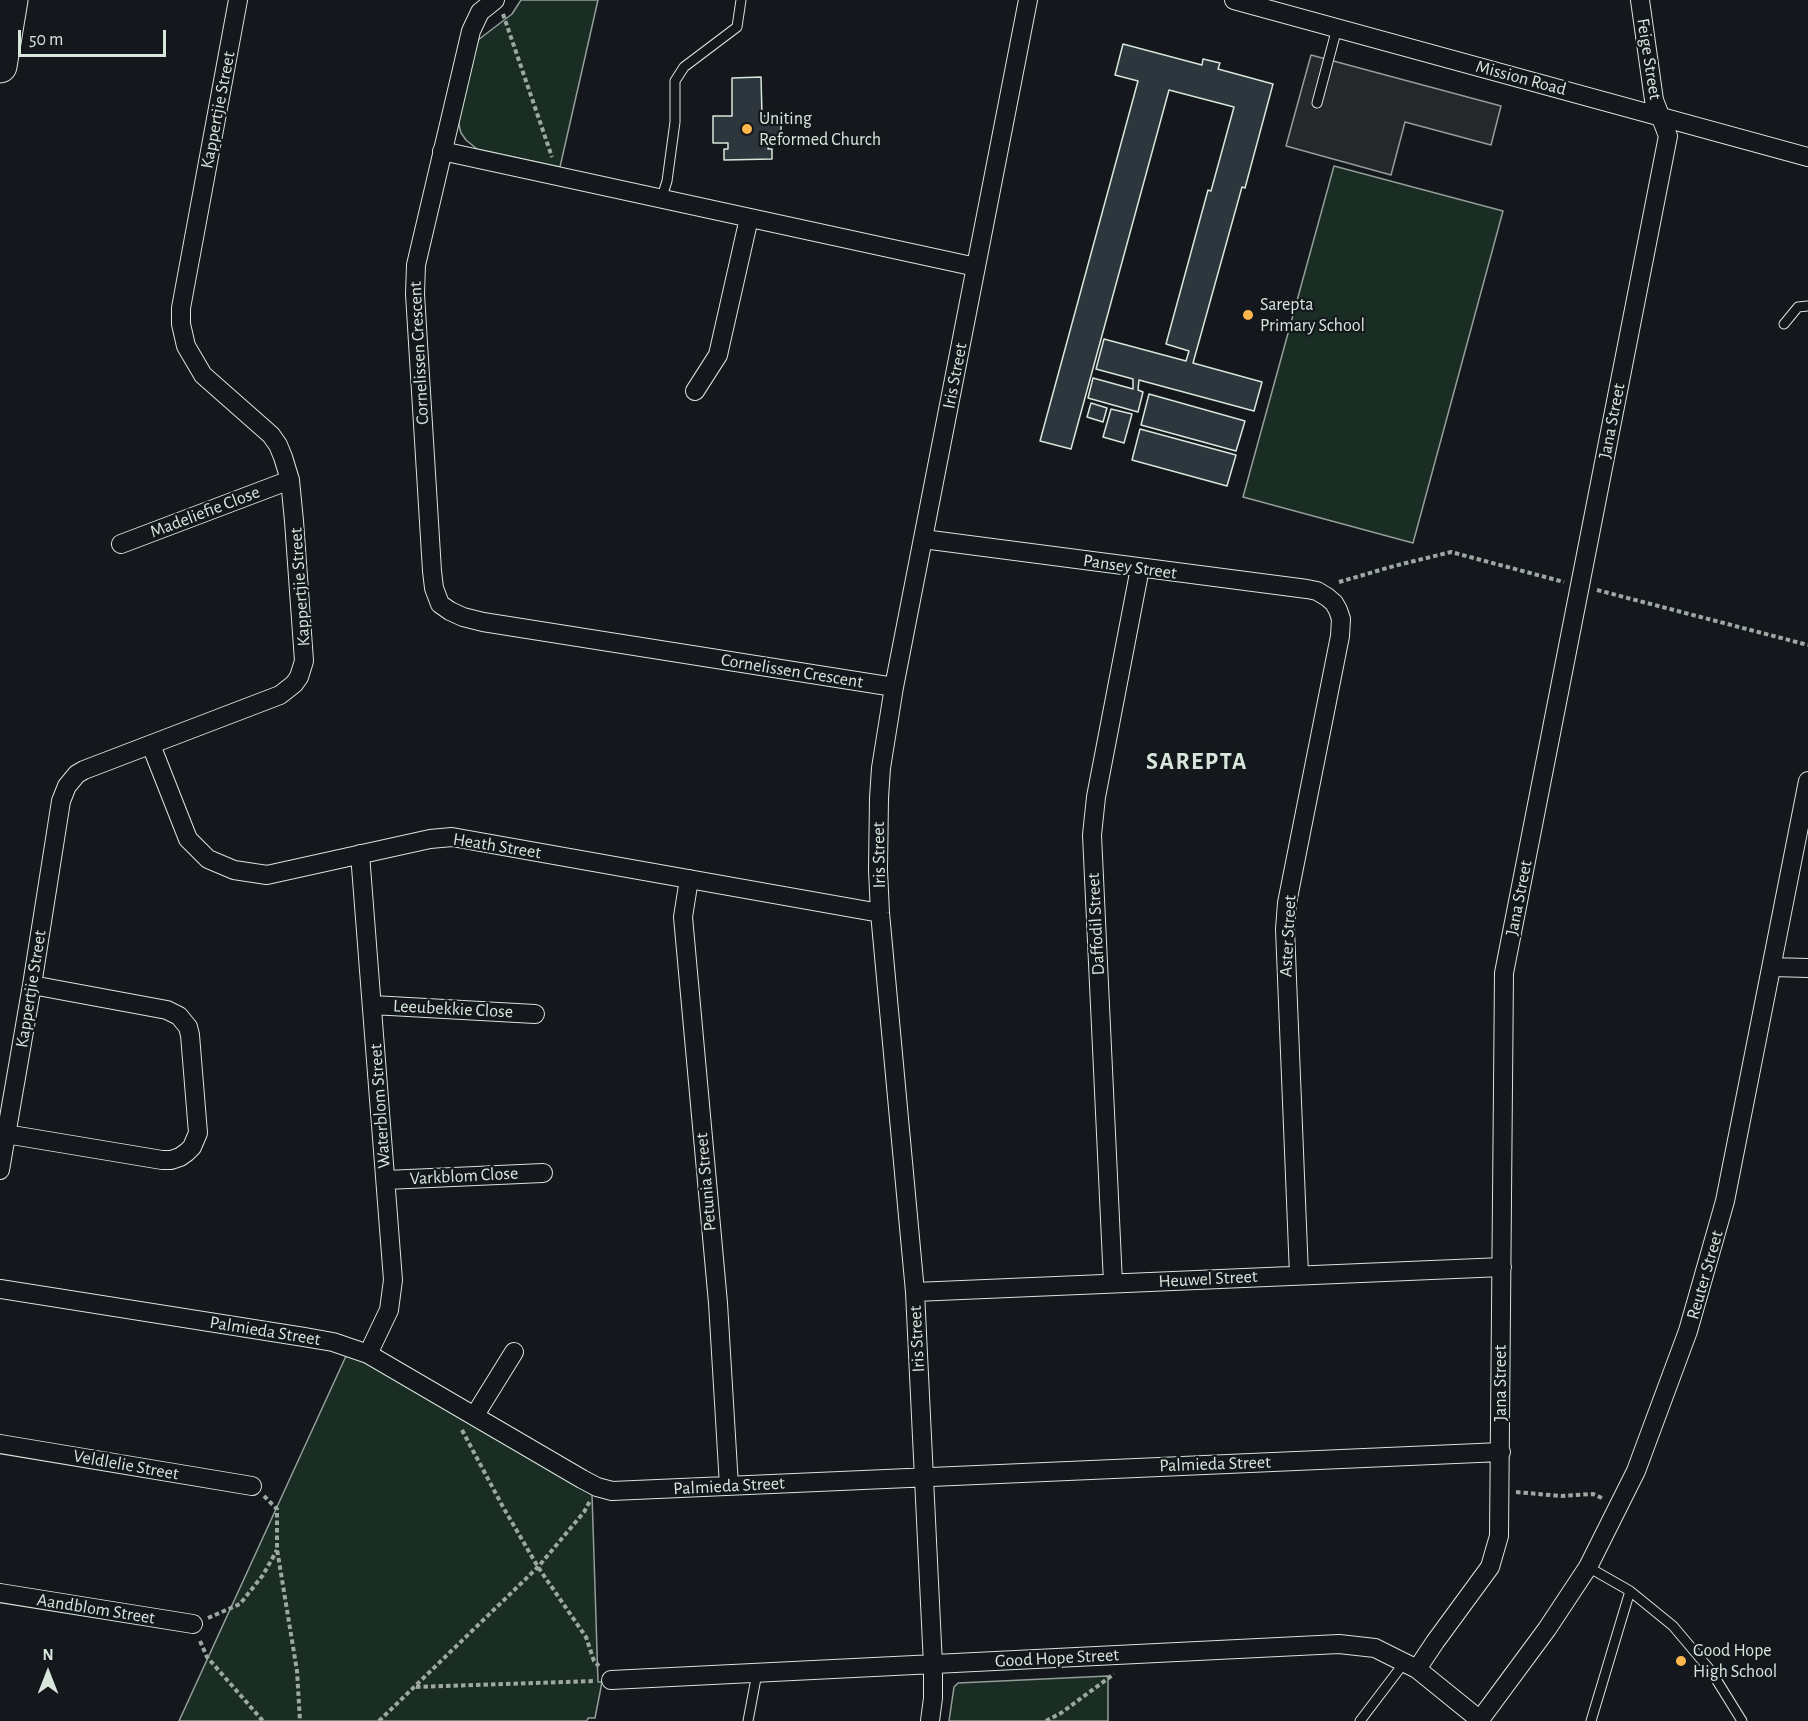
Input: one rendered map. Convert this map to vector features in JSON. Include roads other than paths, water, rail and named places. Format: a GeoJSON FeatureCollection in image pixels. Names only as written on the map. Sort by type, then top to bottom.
{"type":"FeatureCollection","features":[{"type":"Feature","properties":{"kind":"highway"},"geometry":{"type":"LineString","coordinates":[[0,66],[11,0]]}},
{"type":"Feature","properties":{"kind":"street","name":"Kappertjie Street"},"geometry":{"type":"LineString","coordinates":[[0,1170],[63,793],[72,779],[84,770],[280,695],[294,684],[302,670],[305,653],[290,480],[284,457],[271,435],[203,375],[186,346],[181,324],[181,308],[238,0]]}},
{"type":"Feature","properties":{"kind":"street","name":"Iris Street"},"geometry":{"type":"LineString","coordinates":[[930,1721],[933,1665],[915,1292],[880,913],[879,798],[881,768],[894,687],[1028,0]]}},
{"type":"Feature","properties":{"kind":"street","name":"Mission Road"},"geometry":{"type":"LineString","coordinates":[[1234,0],[1808,157]]}},
{"type":"Feature","properties":{"kind":"street","name":"Feige Street"},"geometry":{"type":"LineString","coordinates":[[1640,0],[1654,100],[1660,116]]}},
{"type":"Feature","properties":{"kind":"street"},"geometry":{"type":"LineString","coordinates":[[498,4],[480,12],[471,31],[442,151],[976,267]]}},
{"type":"Feature","properties":{"kind":"street","name":"Jana Street"},"geometry":{"type":"LineString","coordinates":[[1410,1666],[1435,1642],[1490,1567],[1499,1536],[1504,974],[1668,136],[1660,116]]}},
{"type":"Feature","properties":{"kind":"street","name":"Cornelissen Crescent"},"geometry":{"type":"LineString","coordinates":[[442,151],[414,279],[432,571],[434,588],[440,604],[463,617],[483,622],[894,687]]}},
{"type":"Feature","properties":{"kind":"street"},"geometry":{"type":"LineString","coordinates":[[695,391],[718,355],[749,218]]}},
{"type":"Feature","properties":{"kind":"street","name":"Madeliefie Close"},"geometry":{"type":"LineString","coordinates":[[121,544],[290,480]]}},
{"type":"Feature","properties":{"kind":"street","name":"Pansey Street"},"geometry":{"type":"LineString","coordinates":[[923,538],[1307,589],[1317,591],[1334,603]]}},
{"type":"Feature","properties":{"kind":"street","name":"Daffodil Street"},"geometry":{"type":"LineString","coordinates":[[1113,1283],[1092,835],[1096,797],[1140,568]]}},
{"type":"Feature","properties":{"kind":"street","name":"Aster Street"},"geometry":{"type":"LineString","coordinates":[[1299,1275],[1285,929],[1287,903],[1341,627],[1341,619],[1334,603]]}},
{"type":"Feature","properties":{"kind":"street","name":"Heath Street"},"geometry":{"type":"LineString","coordinates":[[151,745],[188,838],[208,859],[234,870],[267,875],[430,838],[452,837],[880,913]]}},
{"type":"Feature","properties":{"kind":"street","name":"Reuter Street"},"geometry":{"type":"LineString","coordinates":[[1479,1720],[1547,1629],[1588,1567],[1636,1471],[1688,1331],[1725,1201],[1808,781]]}},
{"type":"Feature","properties":{"kind":"street","name":"Waterblom Street"},"geometry":{"type":"LineString","coordinates":[[360,854],[393,1289],[389,1310],[368,1354]]}},
{"type":"Feature","properties":{"kind":"street","name":"Petunia Street"},"geometry":{"type":"LineString","coordinates":[[689,879],[683,917],[718,1302],[729,1486]]}},
{"type":"Feature","properties":{"kind":"street"},"geometry":{"type":"LineString","coordinates":[[1772,967],[1808,968]]}},
{"type":"Feature","properties":{"kind":"street"},"geometry":{"type":"LineString","coordinates":[[6,1134],[171,1160],[180,1157],[192,1147],[198,1133],[190,1035],[188,1027],[179,1016],[166,1010],[32,985]]}},
{"type":"Feature","properties":{"kind":"street","name":"Leeubekkie Close"},"geometry":{"type":"LineString","coordinates":[[372,1005],[535,1014]]}},
{"type":"Feature","properties":{"kind":"street","name":"Varkblom Close"},"geometry":{"type":"LineString","coordinates":[[386,1180],[543,1173]]}},
{"type":"Feature","properties":{"kind":"street","name":"Heuwel Street"},"geometry":{"type":"LineString","coordinates":[[915,1292],[1502,1267]]}},
{"type":"Feature","properties":{"kind":"street","name":"Palmieda Street"},"geometry":{"type":"LineString","coordinates":[[0,1289],[333,1342],[368,1354],[597,1487],[612,1491],[1501,1452]]}},
{"type":"Feature","properties":{"kind":"street"},"geometry":{"type":"LineString","coordinates":[[475,1415],[514,1352]]}},
{"type":"Feature","properties":{"kind":"street","name":"Veldlelie Street"},"geometry":{"type":"LineString","coordinates":[[0,1444],[252,1486]]}},
{"type":"Feature","properties":{"kind":"street","name":"Aandblom Street"},"geometry":{"type":"LineString","coordinates":[[0,1593],[193,1624]]}},
{"type":"Feature","properties":{"kind":"street","name":"Good Hope Street"},"geometry":{"type":"LineString","coordinates":[[610,1680],[1340,1644],[1375,1648],[1410,1666],[1479,1720]]}},
{"type":"Feature","properties":{"kind":"lane"},"geometry":{"type":"LineString","coordinates":[[661,200],[667,181],[675,122],[675,81],[684,67],[737,27],[741,0]]}},
{"type":"Feature","properties":{"kind":"lane"},"geometry":{"type":"LineString","coordinates":[[1317,103],[1337,28]]}},
{"type":"Feature","properties":{"kind":"lane"},"geometry":{"type":"LineString","coordinates":[[1784,324],[1798,307],[1808,306]]}},
{"type":"Feature","properties":{"kind":"lane"},"geometry":{"type":"LineString","coordinates":[[1588,1567],[1630,1591],[1673,1626],[1711,1671],[1742,1721]]}},
{"type":"Feature","properties":{"kind":"lane"},"geometry":{"type":"LineString","coordinates":[[1591,1721],[1630,1591]]}},
{"type":"Feature","properties":{"kind":"lane"},"geometry":{"type":"LineString","coordinates":[[1360,1721],[1410,1666]]}},
{"type":"Feature","properties":{"kind":"lane"},"geometry":{"type":"LineString","coordinates":[[748,1721],[757,1673]]}},
{"type":"Feature","properties":{"kind":"place","name":"Uniting Reformed Church"},"geometry":{"type":"Point","coordinates":[747,129]}},
{"type":"Feature","properties":{"kind":"place","name":"Sarepta Primary School"},"geometry":{"type":"Point","coordinates":[1248,315]}},
{"type":"Feature","properties":{"kind":"place","name":"Good Hope High School"},"geometry":{"type":"Point","coordinates":[1681,1661]}},
{"type":"Feature","properties":{"kind":"district","name":"SAREPTA"},"geometry":{"type":"Point","coordinates":[1197,762]}}]}
